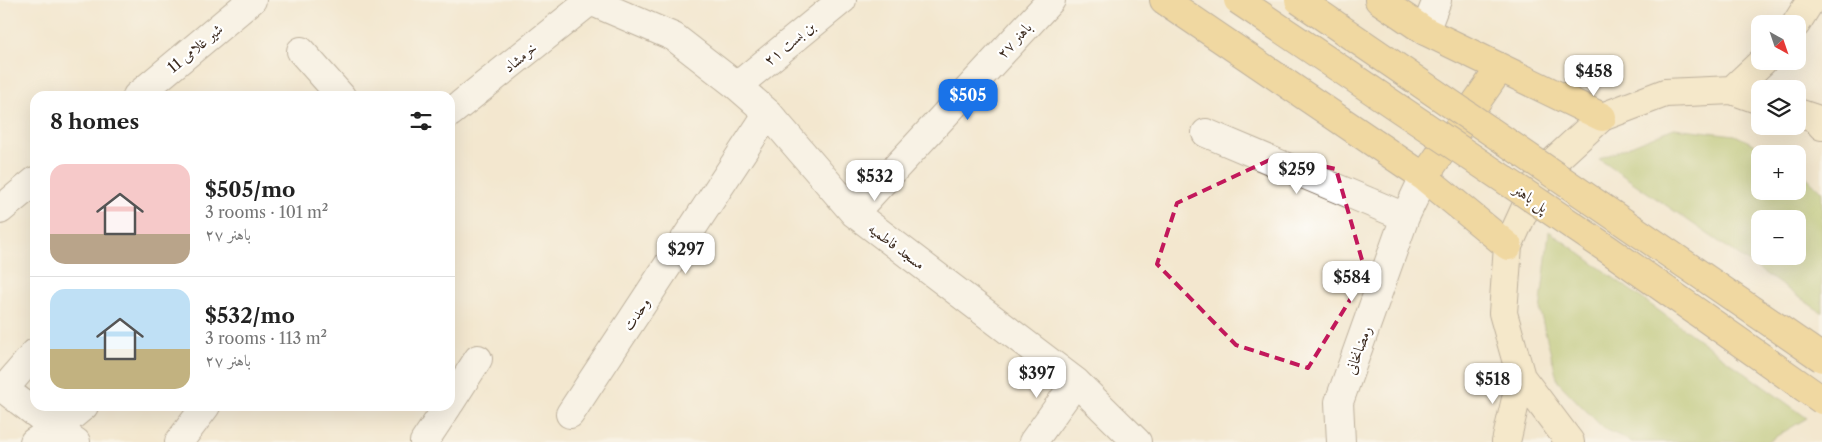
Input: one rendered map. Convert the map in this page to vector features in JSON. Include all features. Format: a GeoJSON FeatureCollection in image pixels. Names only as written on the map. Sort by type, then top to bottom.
{"type":"FeatureCollection","features":[{"type":"Feature","properties":{"kind":"main road"},"geometry":{"type":"LineString","coordinates":[[1164,0],[1424,176],[1508,246]]}},
{"type":"Feature","properties":{"kind":"main road","name":"پل باهنر"},"geometry":{"type":"LineString","coordinates":[[1238,0],[1608,250],[1822,400]]}},
{"type":"Feature","properties":{"kind":"main road"},"geometry":{"type":"LineString","coordinates":[[1299,0],[1822,358]]}},
{"type":"Feature","properties":{"kind":"main road"},"geometry":{"type":"LineString","coordinates":[[1380,0],[1425,31],[1602,117]]}},
{"type":"Feature","properties":{"kind":"main road"},"geometry":{"type":"LineString","coordinates":[[1802,15],[1811,0]]}},
{"type":"Feature","properties":{"kind":"main road"},"geometry":{"type":"LineString","coordinates":[[1424,176],[1500,68]]}},
{"type":"Feature","properties":{"kind":"main road"},"geometry":{"type":"LineString","coordinates":[[1732,90],[1753,70]]}},
{"type":"Feature","properties":{"kind":"main road"},"geometry":{"type":"LineString","coordinates":[[1570,442],[1521,377],[1503,313],[1508,246],[1542,172],[1602,117],[1665,93],[1732,90],[1751,97]]}},
{"type":"Feature","properties":{"kind":"main road"},"geometry":{"type":"LineString","coordinates":[[1806,116],[1816,119],[1822,126]]}},
{"type":"Feature","properties":{"kind":"main road"},"geometry":{"type":"LineString","coordinates":[[1506,442],[1521,377]]}},
{"type":"Feature","properties":{"kind":"street","name":"شیر غلامی 11"},"geometry":{"type":"LineString","coordinates":[[143,91],[252,0]]}},
{"type":"Feature","properties":{"kind":"street","name":"بن بست ۲۱"},"geometry":{"type":"LineString","coordinates":[[737,86],[842,0]]}},
{"type":"Feature","properties":{"kind":"street","name":"باهنر ۲۷"},"geometry":{"type":"LineString","coordinates":[[854,213],[1051,0]]}},
{"type":"Feature","properties":{"kind":"street"},"geometry":{"type":"LineString","coordinates":[[1425,31],[1437,0]]}},
{"type":"Feature","properties":{"kind":"street","name":"مسجد فاطمیه"},"geometry":{"type":"LineString","coordinates":[[589,1],[674,37],[737,86],[768,114],[854,213],[1076,382],[1137,442]]}},
{"type":"Feature","properties":{"kind":"street","name":"خرمشاد"},"geometry":{"type":"LineString","coordinates":[[455,109],[589,1]]}},
{"type":"Feature","properties":{"kind":"street"},"geometry":{"type":"LineString","coordinates":[[301,51],[337,91]]}},
{"type":"Feature","properties":{"kind":"street","name":"وحدت"},"geometry":{"type":"LineString","coordinates":[[570,414],[768,114]]}},
{"type":"Feature","properties":{"kind":"street"},"geometry":{"type":"LineString","coordinates":[[1206,133],[1405,217]]}},
{"type":"Feature","properties":{"kind":"street","name":"رمضانخانی"},"geometry":{"type":"LineString","coordinates":[[1341,442],[1339,402],[1405,217],[1424,176]]}},
{"type":"Feature","properties":{"kind":"street"},"geometry":{"type":"LineString","coordinates":[[0,210],[30,185]]}},
{"type":"Feature","properties":{"kind":"street"},"geometry":{"type":"LineString","coordinates":[[30,358],[2,388],[55,438],[79,411]]}},
{"type":"Feature","properties":{"kind":"street"},"geometry":{"type":"LineString","coordinates":[[455,394],[478,359]]}},
{"type":"Feature","properties":{"kind":"street"},"geometry":{"type":"LineString","coordinates":[[1033,442],[1076,382]]}},
{"type":"Feature","properties":{"kind":"street"},"geometry":{"type":"LineString","coordinates":[[179,442],[202,411]]}},
{"type":"Feature","properties":{"kind":"street"},"geometry":{"type":"LineString","coordinates":[[424,442],[445,411]]}},
{"type":"Feature","properties":{"kind":"highlighted area"},"geometry":{"type":"Polygon","coordinates":[[[1278,156],[1336,169],[1366,274],[1308,368],[1236,345],[1157,264],[1177,203],[1278,156]]]}},
{"type":"Feature","properties":{"kind":"green space"},"geometry":{"type":"Polygon","coordinates":[[[1674,128],[1735,135],[1756,145],[1751,145],[1751,200],[1806,200],[1806,176],[1822,192],[1822,313],[1752,265],[1806,265],[1806,210],[1751,210],[1751,264],[1599,159],[1674,128]]]}},
{"type":"Feature","properties":{"kind":"green space"},"geometry":{"type":"Polygon","coordinates":[[[1549,231],[1807,418],[1767,442],[1632,442],[1603,428],[1558,382],[1540,312],[1549,231]]]}}]}
